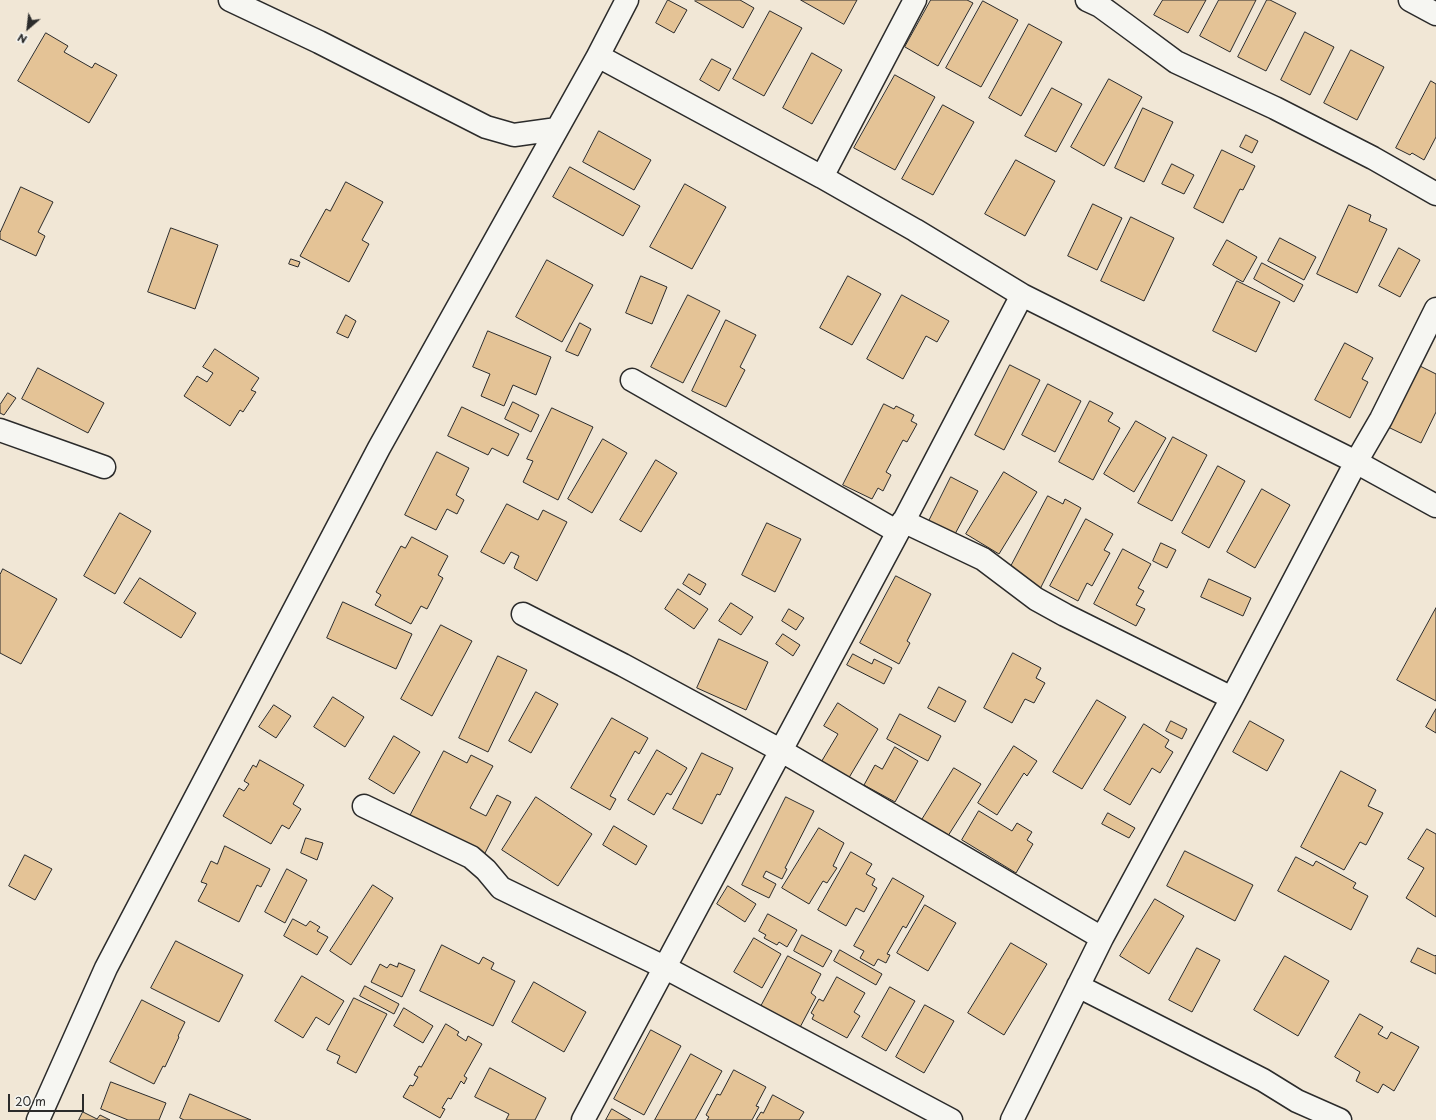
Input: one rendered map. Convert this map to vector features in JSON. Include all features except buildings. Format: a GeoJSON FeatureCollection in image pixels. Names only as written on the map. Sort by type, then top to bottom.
{"type":"FeatureCollection","features":[{"type":"Feature","properties":{"kind":"street"},"geometry":{"type":"LineString","coordinates":[[230,0],[319,42],[486,127],[514,135],[557,129]]}},
{"type":"Feature","properties":{"kind":"street"},"geometry":{"type":"LineString","coordinates":[[38,1120],[110,961],[379,448],[598,56],[627,0]]}},
{"type":"Feature","properties":{"kind":"street"},"geometry":{"type":"LineString","coordinates":[[822,177],[915,0]]}},
{"type":"Feature","properties":{"kind":"street"},"geometry":{"type":"LineString","coordinates":[[1087,0],[1110,14],[1176,62],[1275,108],[1373,158],[1436,194]]}},
{"type":"Feature","properties":{"kind":"street"},"geometry":{"type":"LineString","coordinates":[[1410,0],[1436,14]]}},
{"type":"Feature","properties":{"kind":"street"},"geometry":{"type":"LineString","coordinates":[[598,56],[822,177],[915,230],[1022,295],[1356,462],[1436,506]]}},
{"type":"Feature","properties":{"kind":"street"},"geometry":{"type":"LineString","coordinates":[[583,1120],[900,527],[1022,295]]}},
{"type":"Feature","properties":{"kind":"street"},"geometry":{"type":"LineString","coordinates":[[1012,1120],[1102,938],[1232,698],[1356,462],[1381,419],[1436,309]]}},
{"type":"Feature","properties":{"kind":"street"},"geometry":{"type":"LineString","coordinates":[[632,380],[900,527],[983,559],[1036,600],[1232,698]]}},
{"type":"Feature","properties":{"kind":"street"},"geometry":{"type":"LineString","coordinates":[[0,430],[104,467]]}},
{"type":"Feature","properties":{"kind":"street"},"geometry":{"type":"LineString","coordinates":[[523,614],[623,665],[780,750],[1102,938]]}},
{"type":"Feature","properties":{"kind":"street"},"geometry":{"type":"LineString","coordinates":[[364,806],[471,857],[486,870],[501,888],[664,967],[950,1120]]}},
{"type":"Feature","properties":{"kind":"street"},"geometry":{"type":"LineString","coordinates":[[1078,986],[1262,1080],[1297,1101],[1340,1120]]}}]}
